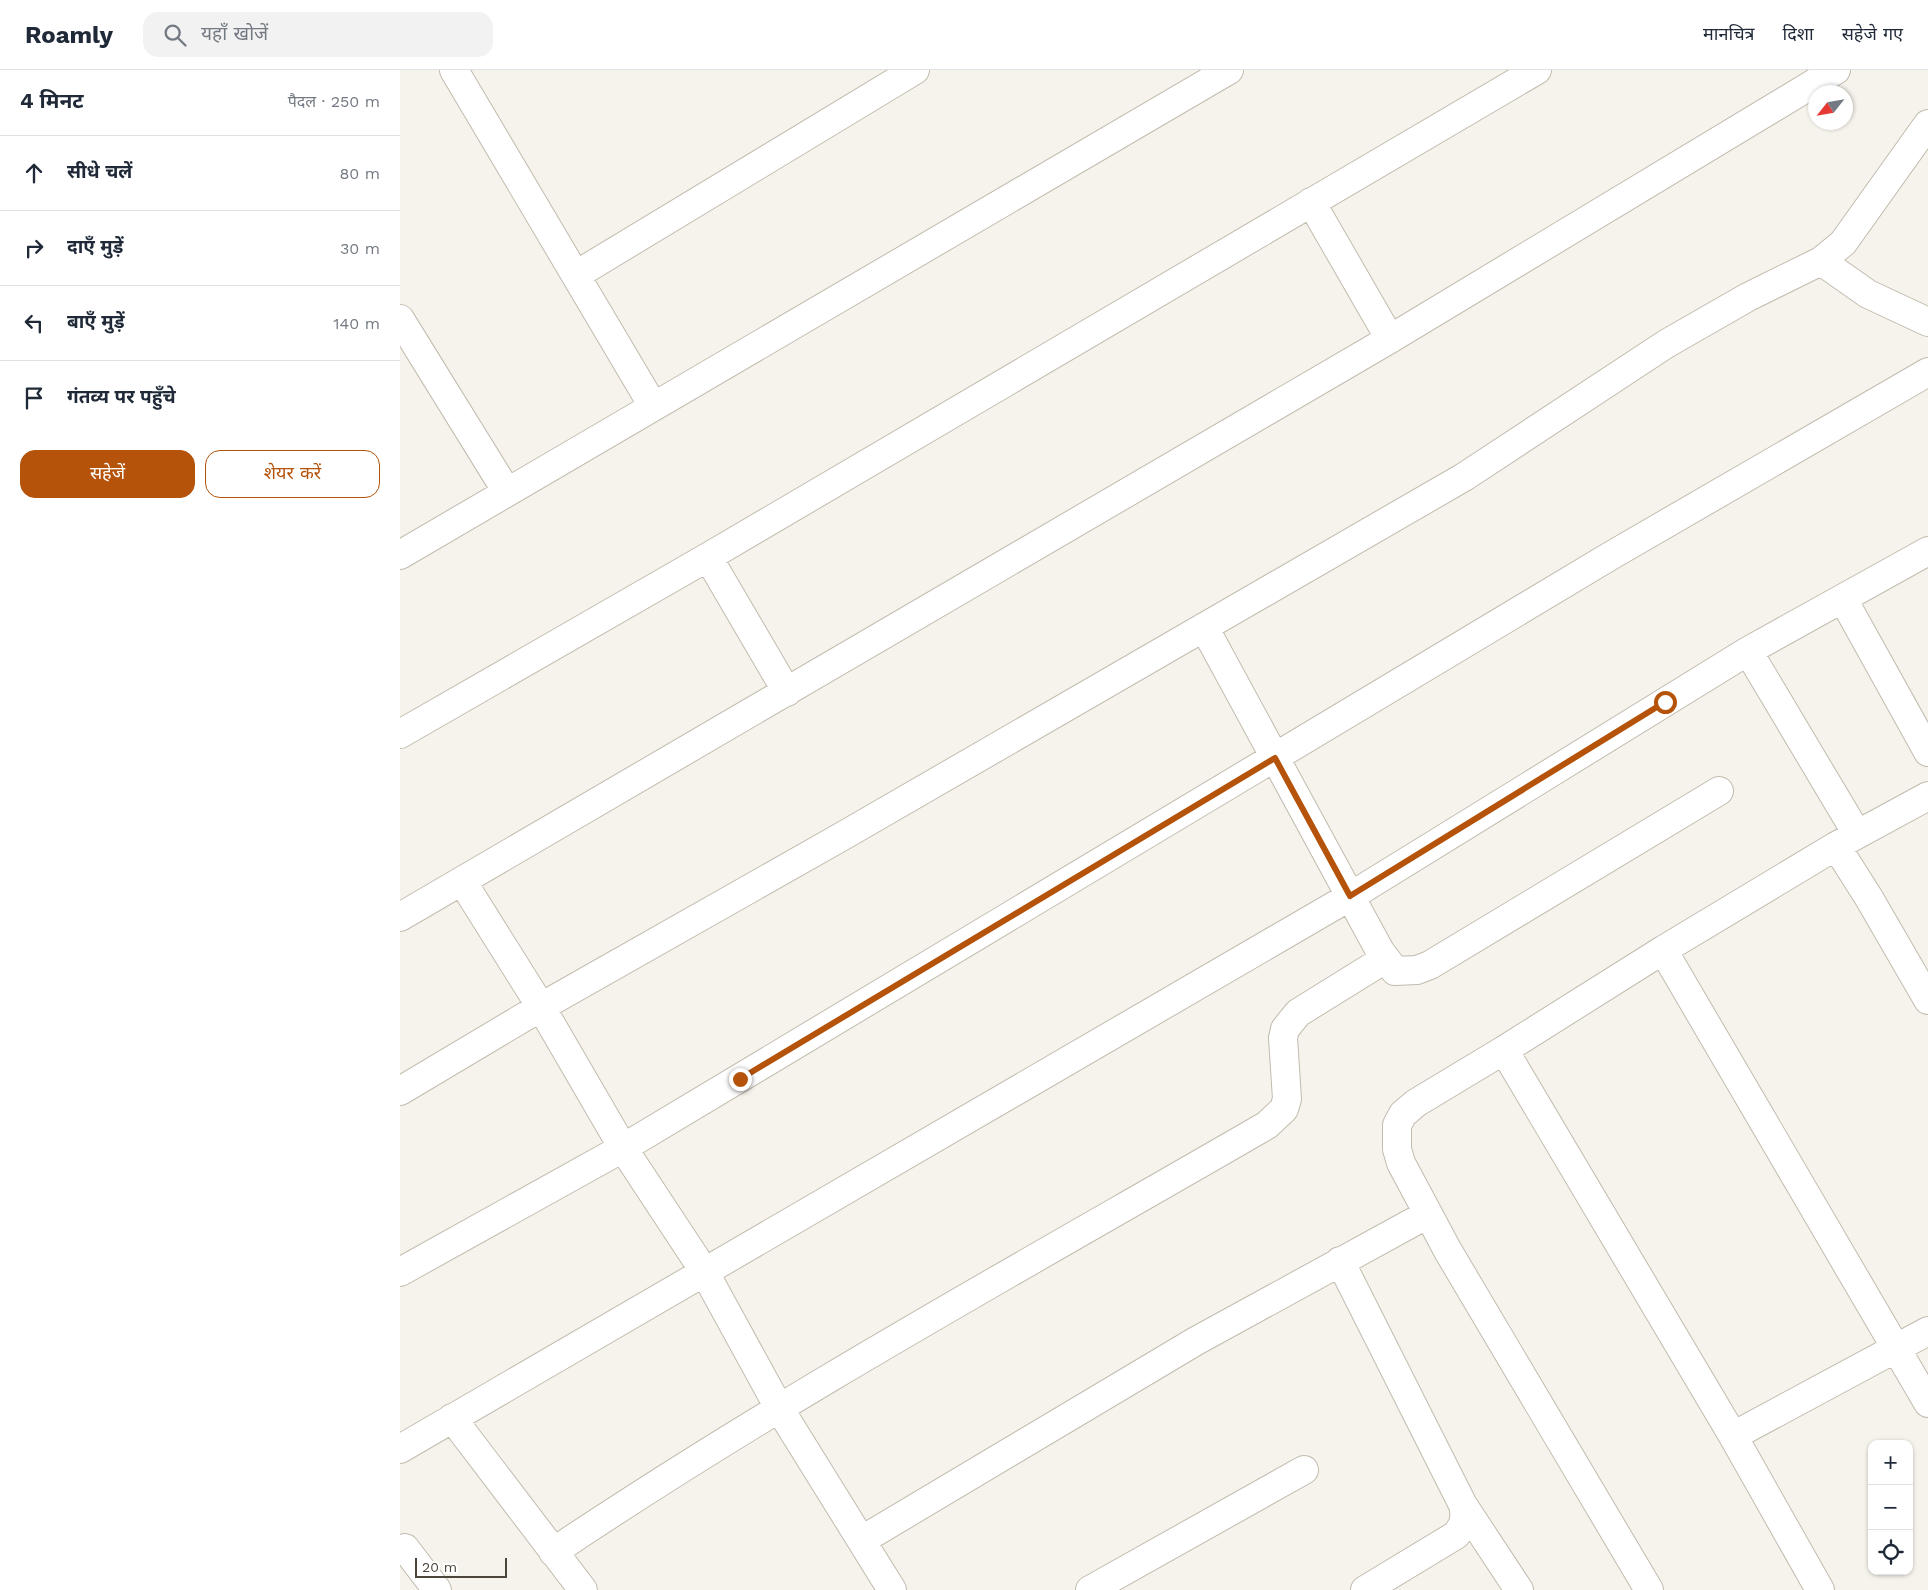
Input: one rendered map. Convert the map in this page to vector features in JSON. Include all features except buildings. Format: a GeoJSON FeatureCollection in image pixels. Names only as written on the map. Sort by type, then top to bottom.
{"type":"FeatureCollection","features":[{"type":"Feature","properties":{"kind":"street"},"geometry":{"type":"LineString","coordinates":[[454,70],[654,406]]}},
{"type":"Feature","properties":{"kind":"street"},"geometry":{"type":"LineString","coordinates":[[576,275],[915,70]]}},
{"type":"Feature","properties":{"kind":"street"},"geometry":{"type":"LineString","coordinates":[[400,554],[1229,70]]}},
{"type":"Feature","properties":{"kind":"street"},"geometry":{"type":"LineString","coordinates":[[400,734],[708,557],[1537,70]]}},
{"type":"Feature","properties":{"kind":"street"},"geometry":{"type":"LineString","coordinates":[[400,917],[1390,339],[1836,70]]}},
{"type":"Feature","properties":{"kind":"street"},"geometry":{"type":"LineString","coordinates":[[400,1091],[541,1007],[1464,477],[1666,344],[1748,297],[1821,261],[1843,243],[1928,124]]}},
{"type":"Feature","properties":{"kind":"street"},"geometry":{"type":"LineString","coordinates":[[1312,202],[1390,339]]}},
{"type":"Feature","properties":{"kind":"street"},"geometry":{"type":"LineString","coordinates":[[1821,261],[1868,294],[1928,322]]}},
{"type":"Feature","properties":{"kind":"street"},"geometry":{"type":"LineString","coordinates":[[400,318],[507,492]]}},
{"type":"Feature","properties":{"kind":"street"},"geometry":{"type":"LineString","coordinates":[[400,1272],[623,1148],[1612,555],[1928,372]]}},
{"type":"Feature","properties":{"kind":"street"},"geometry":{"type":"LineString","coordinates":[[400,1449],[1350,896],[1748,651],[1928,551]]}},
{"type":"Feature","properties":{"kind":"street"},"geometry":{"type":"LineString","coordinates":[[708,557],[787,692]]}},
{"type":"Feature","properties":{"kind":"street"},"geometry":{"type":"LineString","coordinates":[[1843,599],[1928,752]]}},
{"type":"Feature","properties":{"kind":"street"},"geometry":{"type":"LineString","coordinates":[[1204,627],[1350,896],[1385,959],[1394,971],[1417,970],[1430,965],[1719,791]]}},
{"type":"Feature","properties":{"kind":"street"},"geometry":{"type":"LineString","coordinates":[[1748,651],[1847,840],[1869,898],[1928,1000]]}},
{"type":"Feature","properties":{"kind":"street"},"geometry":{"type":"LineString","coordinates":[[1648,1590],[1428,1214],[1401,1163],[1397,1149],[1397,1125],[1403,1114],[1416,1103],[1663,950],[1847,840],[1928,796]]}},
{"type":"Feature","properties":{"kind":"street"},"geometry":{"type":"LineString","coordinates":[[462,881],[541,1007],[623,1148],[704,1271],[779,1408],[892,1590]]}},
{"type":"Feature","properties":{"kind":"street"},"geometry":{"type":"LineString","coordinates":[[1663,950],[1928,1402]]}},
{"type":"Feature","properties":{"kind":"street"},"geometry":{"type":"LineString","coordinates":[[554,1552],[779,1408],[1267,1125],[1284,1109],[1287,1100],[1283,1038],[1291,1020],[1385,959]]}},
{"type":"Feature","properties":{"kind":"street"},"geometry":{"type":"LineString","coordinates":[[1504,1050],[1733,1436],[1820,1590]]}},
{"type":"Feature","properties":{"kind":"street"},"geometry":{"type":"LineString","coordinates":[[862,1540],[1196,1341],[1428,1214]]}},
{"type":"Feature","properties":{"kind":"street"},"geometry":{"type":"LineString","coordinates":[[1340,1261],[1463,1505],[1519,1590]]}},
{"type":"Feature","properties":{"kind":"street"},"geometry":{"type":"LineString","coordinates":[[1733,1436],[1928,1331]]}},
{"type":"Feature","properties":{"kind":"street"},"geometry":{"type":"LineString","coordinates":[[452,1418],[583,1590]]}},
{"type":"Feature","properties":{"kind":"street"},"geometry":{"type":"LineString","coordinates":[[1090,1590],[1304,1470]]}},
{"type":"Feature","properties":{"kind":"street"},"geometry":{"type":"LineString","coordinates":[[1365,1590],[1456,1535],[1463,1526],[1465,1514],[1463,1505]]}},
{"type":"Feature","properties":{"kind":"street"},"geometry":{"type":"LineString","coordinates":[[405,1548],[437,1590]]}},
{"type":"Feature","properties":{"kind":"route"},"geometry":{"type":"LineString","coordinates":[[740,1079],[1275,758],[1350,896],[1665,702]]}}]}
